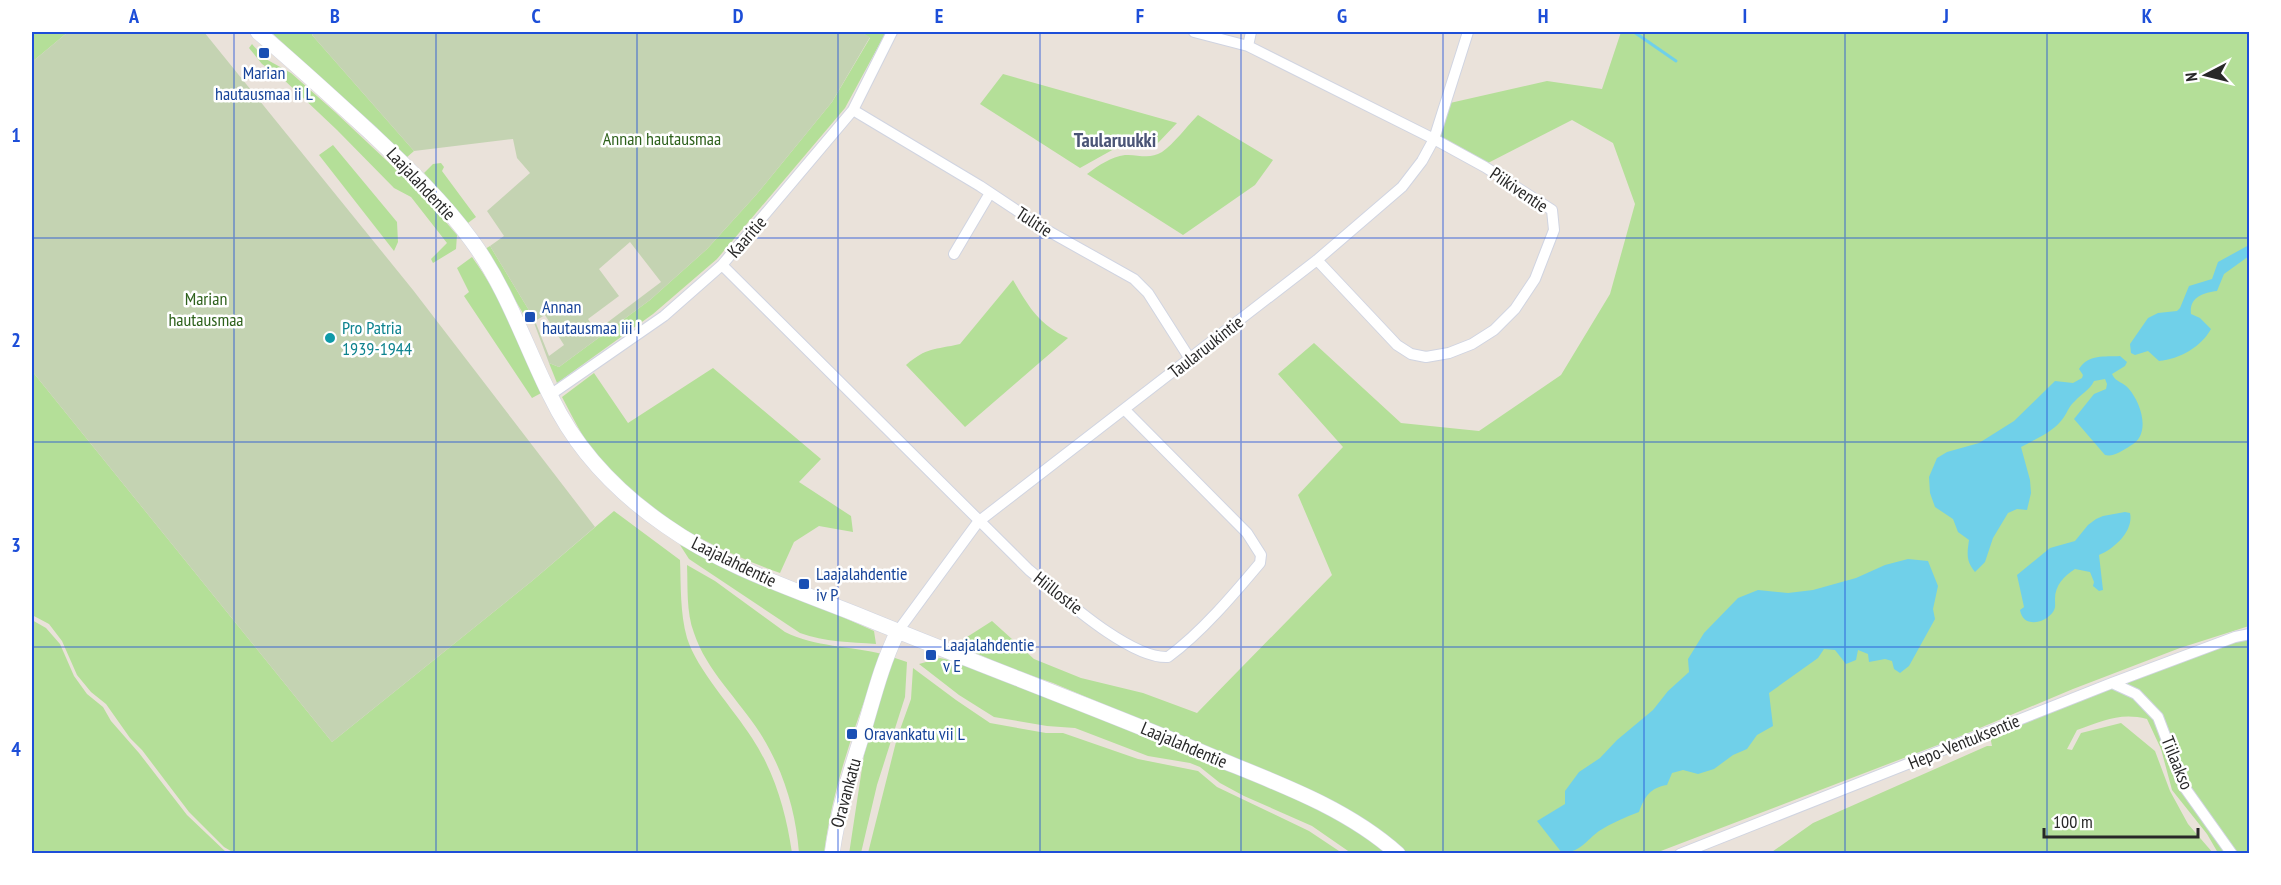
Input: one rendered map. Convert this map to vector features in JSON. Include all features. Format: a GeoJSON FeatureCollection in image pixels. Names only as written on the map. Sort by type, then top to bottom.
{"type":"FeatureCollection","features":[{"type":"Feature","properties":{"kind":"street","name":"Laajalahdentie"},"geometry":{"type":"LineString","coordinates":[[258,32],[415,174],[455,220],[473,243],[501,289],[550,395],[564,421],[592,462],[633,501],[666,526],[733,565],[1134,724],[1310,798],[1354,822],[1398,854]]}},
{"type":"Feature","properties":{"kind":"street","name":"Kaaritie"},"geometry":{"type":"LineString","coordinates":[[550,395],[664,316],[722,265],[853,110],[892,32]]}},
{"type":"Feature","properties":{"kind":"street","name":"Piikiventie"},"geometry":{"type":"LineString","coordinates":[[1194,32],[1248,46],[1434,139],[1485,167],[1552,210],[1554,219],[1554,230],[1535,279],[1515,309],[1494,330],[1472,344],[1449,353],[1426,357],[1411,354],[1397,345],[1317,260]]}},
{"type":"Feature","properties":{"kind":"street"},"geometry":{"type":"LineString","coordinates":[[1248,46],[1251,32]]}},
{"type":"Feature","properties":{"kind":"street","name":"Taularuukintie"},"geometry":{"type":"LineString","coordinates":[[897,631],[978,522],[1317,260],[1402,187],[1422,161],[1434,139],[1468,32]]}},
{"type":"Feature","properties":{"kind":"street","name":"Tulitie"},"geometry":{"type":"LineString","coordinates":[[853,110],[990,193],[1052,234],[1134,279],[1154,302],[1190,359]]}},
{"type":"Feature","properties":{"kind":"street"},"geometry":{"type":"LineString","coordinates":[[954,254],[990,193]]}},
{"type":"Feature","properties":{"kind":"street","name":"Hiillostie"},"geometry":{"type":"LineString","coordinates":[[722,265],[978,522],[1029,570],[1079,611],[1132,648],[1160,658],[1168,657],[1180,649],[1253,572],[1260,563],[1261,555],[1247,533],[1125,410]]}},
{"type":"Feature","properties":{"kind":"street","name":"Oravankatu"},"geometry":{"type":"LineString","coordinates":[[832,854],[836,823],[856,754],[887,652],[897,631]]}},
{"type":"Feature","properties":{"kind":"street","name":"Hepo-Ventuksentie"},"geometry":{"type":"LineString","coordinates":[[1680,854],[2112,683],[2235,637],[2250,634]]}},
{"type":"Feature","properties":{"kind":"street","name":"Tiilaakso"},"geometry":{"type":"LineString","coordinates":[[2112,683],[2136,694],[2154,712],[2164,731],[2185,788],[2232,854]]}},
{"type":"Feature","properties":{"kind":"green space"},"geometry":{"type":"Polygon","coordinates":[[[32,32],[68,32],[32,62],[32,32]]]}},
{"type":"Feature","properties":{"kind":"green space","name":"Marian hautausmaa"},"geometry":{"type":"Polygon","coordinates":[[[68,32],[204,32],[413,290],[595,527],[532,581],[332,742],[32,371],[32,62],[68,32]]]}},
{"type":"Feature","properties":{"kind":"green space"},"geometry":{"type":"Polygon","coordinates":[[[271,32],[314,32],[312,35],[414,151],[406,158],[271,32]]]}},
{"type":"Feature","properties":{"kind":"green space","name":"Annan hautausmaa"},"geometry":{"type":"Polygon","coordinates":[[[314,32],[861,32],[870,37],[832,102],[756,195],[707,249],[650,300],[559,367],[549,363],[530,312],[490,246],[504,236],[487,211],[530,173],[517,158],[513,139],[414,151],[312,35],[314,32]],[[630,242],[599,269],[619,296],[588,319],[596,331],[661,282],[630,242]],[[545,315],[535,321],[549,356],[564,345],[545,315]]]}},
{"type":"Feature","properties":{"kind":"green space"},"geometry":{"type":"Polygon","coordinates":[[[861,32],[886,32],[845,108],[717,259],[653,314],[557,383],[549,363],[559,367],[650,300],[707,249],[756,195],[832,102],[870,38],[861,32]]]}},
{"type":"Feature","properties":{"kind":"green space"},"geometry":{"type":"Polygon","coordinates":[[[1621,32],[2249,32],[2249,626],[2180,648],[2073,689],[1956,738],[1653,854],[1405,853],[1222,754],[960,646],[967,637],[992,621],[1034,659],[1081,678],[1143,693],[1197,713],[1332,575],[1298,495],[1343,447],[1278,374],[1314,343],[1401,423],[1479,431],[1561,375],[1610,294],[1635,204],[1613,143],[1572,120],[1488,163],[1439,136],[1450,103],[1547,81],[1602,89],[1621,32]]]}},
{"type":"Feature","properties":{"kind":"green space"},"geometry":{"type":"Polygon","coordinates":[[[252,44],[264,58],[291,73],[420,192],[457,235],[456,249],[433,263],[431,259],[447,243],[411,197],[394,188],[282,78],[262,64],[249,48],[252,44]]]}},
{"type":"Feature","properties":{"kind":"green space"},"geometry":{"type":"Polygon","coordinates":[[[1003,74],[1177,123],[1157,144],[1148,148],[1128,146],[1114,149],[1080,168],[980,104],[1003,74]]]}},
{"type":"Feature","properties":{"kind":"green space"},"geometry":{"type":"Polygon","coordinates":[[[1198,115],[1273,160],[1255,185],[1183,235],[1087,174],[1105,162],[1120,156],[1148,156],[1162,152],[1198,115]]]}},
{"type":"Feature","properties":{"kind":"green space"},"geometry":{"type":"Polygon","coordinates":[[[333,145],[397,222],[398,242],[394,251],[319,155],[333,145]]]}},
{"type":"Feature","properties":{"kind":"green space"},"geometry":{"type":"Polygon","coordinates":[[[441,163],[444,167],[442,171],[476,217],[468,223],[424,173],[433,164],[441,163]]]}},
{"type":"Feature","properties":{"kind":"green space"},"geometry":{"type":"Polygon","coordinates":[[[490,246],[530,312],[524,315],[485,249],[490,246]]]}},
{"type":"Feature","properties":{"kind":"green space"},"geometry":{"type":"Polygon","coordinates":[[[472,257],[502,306],[543,392],[532,398],[464,296],[469,292],[457,268],[472,257]]]}},
{"type":"Feature","properties":{"kind":"green space"},"geometry":{"type":"Polygon","coordinates":[[[1013,280],[1042,321],[1068,338],[965,427],[906,365],[925,352],[960,344],[1013,280]]]}},
{"type":"Feature","properties":{"kind":"green space"},"geometry":{"type":"Polygon","coordinates":[[[713,368],[821,459],[799,482],[851,516],[853,532],[819,526],[794,542],[780,573],[714,546],[675,523],[637,496],[597,457],[562,397],[594,373],[628,423],[713,368]]]}},
{"type":"Feature","properties":{"kind":"green space"},"geometry":{"type":"Polygon","coordinates":[[[32,371],[332,742],[532,581],[614,511],[680,560],[682,609],[687,638],[699,663],[752,738],[767,765],[783,808],[792,853],[236,854],[224,847],[189,812],[106,704],[91,692],[77,675],[62,641],[49,624],[32,615],[32,371]]]}},
{"type":"Feature","properties":{"kind":"green space"},"geometry":{"type":"Polygon","coordinates":[[[680,545],[874,631],[876,644],[828,640],[800,633],[689,559],[680,545]]]}},
{"type":"Feature","properties":{"kind":"green space"},"geometry":{"type":"Polygon","coordinates":[[[687,565],[715,581],[785,632],[809,641],[882,654],[855,727],[840,777],[824,853],[799,853],[791,806],[775,761],[752,721],[706,660],[699,647],[690,617],[687,565]]]}},
{"type":"Feature","properties":{"kind":"green space"},"geometry":{"type":"Polygon","coordinates":[[[32,620],[46,628],[60,644],[74,676],[87,694],[103,707],[111,721],[187,815],[227,853],[32,853],[32,620]]]}},
{"type":"Feature","properties":{"kind":"green space"},"geometry":{"type":"Polygon","coordinates":[[[2249,634],[2249,853],[2218,853],[2207,834],[2172,790],[2161,749],[2147,719],[2128,716],[2112,718],[2077,730],[2067,749],[2072,750],[2081,733],[2121,723],[2155,751],[2170,791],[2188,824],[2213,853],[1769,854],[1813,823],[1987,746],[1992,746],[1989,732],[2249,634]]]}},
{"type":"Feature","properties":{"kind":"green space"},"geometry":{"type":"Polygon","coordinates":[[[892,657],[907,662],[905,697],[877,785],[861,853],[849,854],[864,755],[892,657]]]}},
{"type":"Feature","properties":{"kind":"green space"},"geometry":{"type":"Polygon","coordinates":[[[940,658],[958,662],[1126,726],[1308,803],[1351,827],[1387,853],[1351,853],[1312,826],[1244,796],[1220,783],[1200,767],[1190,763],[1148,756],[1075,728],[994,717],[959,695],[919,664],[940,658]]]}},
{"type":"Feature","properties":{"kind":"green space"},"geometry":{"type":"Polygon","coordinates":[[[913,668],[990,723],[1046,733],[1063,733],[1138,759],[1198,771],[1217,787],[1309,831],[1342,853],[868,853],[897,738],[911,699],[913,668]]]}},
{"type":"Feature","properties":{"kind":"water"},"geometry":{"type":"Polygon","coordinates":[[[2249,245],[2249,256],[2224,274],[2217,291],[2198,297],[2192,304],[2191,314],[2200,318],[2211,329],[2196,347],[2182,355],[2159,361],[2148,351],[2135,355],[2131,353],[2130,344],[2148,318],[2158,313],[2177,311],[2189,286],[2212,279],[2218,262],[2249,245]]]}},
{"type":"Feature","properties":{"kind":"water"},"geometry":{"type":"Polygon","coordinates":[[[2120,356],[2127,362],[2125,366],[2112,374],[2129,389],[2140,410],[2143,427],[2137,441],[2118,453],[2105,455],[2074,419],[2094,394],[2106,389],[2105,379],[2094,381],[2088,390],[2071,405],[2056,426],[2021,447],[2030,480],[2031,493],[2027,510],[2017,509],[2008,513],[1993,538],[1985,562],[1975,572],[1968,557],[1969,540],[1958,532],[1953,519],[1935,507],[1930,493],[1929,477],[1937,458],[1947,452],[1979,443],[2014,421],[2055,381],[2073,383],[2082,378],[2083,375],[2079,369],[2087,361],[2097,357],[2120,356]]]}},
{"type":"Feature","properties":{"kind":"water"},"geometry":{"type":"Polygon","coordinates":[[[2125,512],[2130,513],[2126,533],[2116,544],[2099,555],[2103,590],[2099,591],[2093,586],[2094,582],[2090,572],[2075,569],[2058,585],[2053,612],[2039,621],[2025,620],[2020,610],[2024,607],[2017,575],[2050,548],[2075,541],[2096,519],[2125,512]]]}},
{"type":"Feature","properties":{"kind":"water"},"geometry":{"type":"Polygon","coordinates":[[[1908,559],[1928,561],[1938,586],[1933,609],[1935,619],[1909,666],[1900,673],[1894,669],[1892,661],[1885,659],[1869,662],[1868,654],[1858,650],[1856,660],[1846,664],[1835,650],[1824,649],[1818,658],[1769,693],[1773,726],[1757,735],[1747,749],[1733,755],[1714,769],[1698,774],[1683,770],[1672,773],[1667,785],[1656,788],[1649,794],[1639,812],[1604,828],[1573,851],[1562,853],[1537,821],[1565,804],[1565,791],[1579,772],[1600,758],[1617,740],[1653,710],[1668,691],[1689,672],[1688,659],[1704,633],[1738,598],[1758,590],[1788,593],[1813,590],[1856,578],[1885,565],[1908,559]]]}},
{"type":"Feature","properties":{"kind":"waterway"},"geometry":{"type":"LineString","coordinates":[[1634,32],[1676,61]]}},
{"type":"Feature","properties":{"kind":"place","name":"Marian hautausmaa ii L"},"geometry":{"type":"Point","coordinates":[264,53]}},
{"type":"Feature","properties":{"kind":"place","name":"Annan hautausmaa iii I"},"geometry":{"type":"Point","coordinates":[530,317]}},
{"type":"Feature","properties":{"kind":"place","name":"Pro Patria 1939-1944"},"geometry":{"type":"Point","coordinates":[330,338]}},
{"type":"Feature","properties":{"kind":"place","name":"Laajalahdentie iv P"},"geometry":{"type":"Point","coordinates":[804,584]}},
{"type":"Feature","properties":{"kind":"place","name":"Laajalahdentie v E"},"geometry":{"type":"Point","coordinates":[931,655]}},
{"type":"Feature","properties":{"kind":"place","name":"Oravankatu vii L"},"geometry":{"type":"Point","coordinates":[852,734]}},
{"type":"Feature","properties":{"kind":"district","name":"Taularuukki"},"geometry":{"type":"Point","coordinates":[1115,140]}}]}
